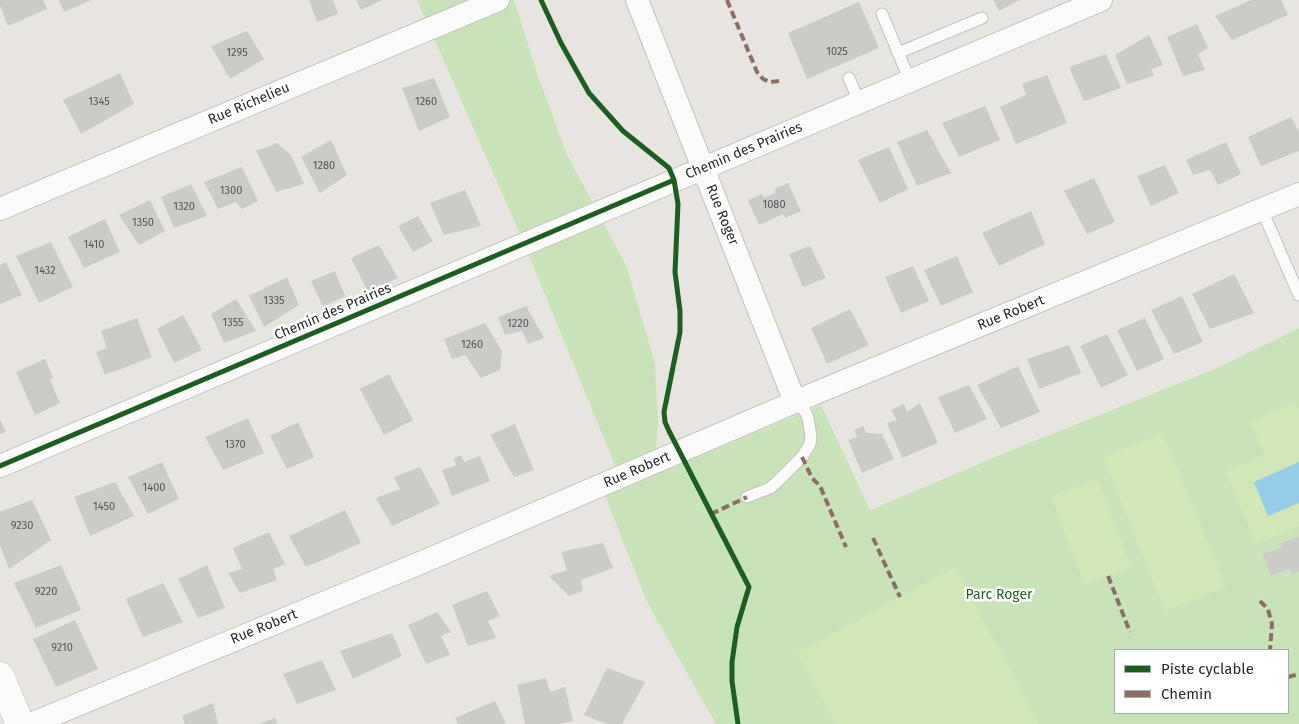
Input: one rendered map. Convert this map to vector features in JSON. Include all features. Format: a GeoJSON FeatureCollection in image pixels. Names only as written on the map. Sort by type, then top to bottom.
{"type":"FeatureCollection","features":[{"type":"Feature","properties":{"kind":"street","name":"Rue Richelieu"},"geometry":{"type":"LineString","coordinates":[[0,209],[498,0]]}},
{"type":"Feature","properties":{"kind":"street","name":"Rue Roger"},"geometry":{"type":"LineString","coordinates":[[636,0],[795,402]]}},
{"type":"Feature","properties":{"kind":"street","name":"Chemin des Prairies"},"geometry":{"type":"LineString","coordinates":[[0,466],[1101,0]]}},
{"type":"Feature","properties":{"kind":"street","name":"Rue Robert"},"geometry":{"type":"LineString","coordinates":[[31,724],[425,561],[795,402],[1299,194]]}},
{"type":"Feature","properties":{"kind":"street"},"geometry":{"type":"LineString","coordinates":[[0,676],[20,724]]}},
{"type":"Feature","properties":{"kind":"lane"},"geometry":{"type":"LineString","coordinates":[[882,14],[910,81]]}},
{"type":"Feature","properties":{"kind":"lane"},"geometry":{"type":"LineString","coordinates":[[898,53],[982,18]]}},
{"type":"Feature","properties":{"kind":"lane"},"geometry":{"type":"LineString","coordinates":[[848,78],[859,102]]}},
{"type":"Feature","properties":{"kind":"lane"},"geometry":{"type":"LineString","coordinates":[[1262,210],[1299,295]]}},
{"type":"Feature","properties":{"kind":"lane"},"geometry":{"type":"LineString","coordinates":[[746,497],[770,488],[802,457],[810,444],[811,436],[808,418],[795,402]]}},
{"type":"Feature","properties":{"kind":"green space"},"geometry":{"type":"Polygon","coordinates":[[[417,0],[514,0],[537,73],[567,155],[626,265],[655,363],[658,423],[656,450],[616,468],[523,241],[417,0]]]}},
{"type":"Feature","properties":{"kind":"green space","name":"Parc Roger"},"geometry":{"type":"Polygon","coordinates":[[[1299,328],[1299,724],[716,724],[648,604],[605,496],[821,405],[870,510],[1019,447],[1217,368],[1299,328]]]}},
{"type":"Feature","properties":{"kind":"green space"},"geometry":{"type":"Polygon","coordinates":[[[1294,402],[1297,408],[1299,407],[1299,526],[1256,544],[1226,472],[1265,455],[1250,423],[1294,402]]]}},
{"type":"Feature","properties":{"kind":"green space"},"geometry":{"type":"Polygon","coordinates":[[[1163,433],[1226,587],[1165,611],[1103,457],[1163,433]]]}},
{"type":"Feature","properties":{"kind":"green space"},"geometry":{"type":"Polygon","coordinates":[[[1098,479],[1131,567],[1084,584],[1051,496],[1098,479]]]}},
{"type":"Feature","properties":{"kind":"green space"},"geometry":{"type":"Polygon","coordinates":[[[955,567],[1039,724],[836,724],[797,653],[955,567]]]}},
{"type":"Feature","properties":{"kind":"water"},"geometry":{"type":"Polygon","coordinates":[[[1299,462],[1299,503],[1268,516],[1254,482],[1299,462]]]}},
{"type":"Feature","properties":{"kind":"building"},"geometry":{"type":"Polygon","coordinates":[[[0,0],[43,0],[47,9],[8,26],[0,6],[0,0]]]}},
{"type":"Feature","properties":{"kind":"building"},"geometry":{"type":"Polygon","coordinates":[[[59,0],[91,0],[64,12],[59,0]]]}},
{"type":"Feature","properties":{"kind":"building"},"geometry":{"type":"Polygon","coordinates":[[[309,0],[333,0],[338,14],[317,22],[309,0]]]}},
{"type":"Feature","properties":{"kind":"building"},"geometry":{"type":"Polygon","coordinates":[[[356,0],[382,0],[361,10],[356,0]]]}},
{"type":"Feature","properties":{"kind":"building"},"geometry":{"type":"Polygon","coordinates":[[[993,0],[1020,0],[999,11],[993,0]]]}},
{"type":"Feature","properties":{"kind":"building"},"geometry":{"type":"Polygon","coordinates":[[[1251,0],[1281,0],[1288,15],[1232,40],[1215,16],[1251,0]]]}},
{"type":"Feature","properties":{"kind":"building"},"geometry":{"type":"Polygon","coordinates":[[[859,2],[879,48],[807,79],[788,33],[859,2]]]}},
{"type":"Feature","properties":{"kind":"building"},"geometry":{"type":"Polygon","coordinates":[[[1197,24],[1208,48],[1198,54],[1205,70],[1183,76],[1167,37],[1197,24]]]}},
{"type":"Feature","properties":{"kind":"building"},"geometry":{"type":"Polygon","coordinates":[[[247,31],[264,59],[230,79],[211,46],[247,31]]]}},
{"type":"Feature","properties":{"kind":"building"},"geometry":{"type":"Polygon","coordinates":[[[1149,35],[1163,65],[1151,69],[1154,76],[1127,84],[1115,55],[1149,35]]]}},
{"type":"Feature","properties":{"kind":"building"},"geometry":{"type":"Polygon","coordinates":[[[1106,54],[1121,88],[1084,101],[1069,67],[1106,54]]]}},
{"type":"Feature","properties":{"kind":"building"},"geometry":{"type":"Polygon","coordinates":[[[120,73],[134,104],[81,134],[63,100],[120,73]]]}},
{"type":"Feature","properties":{"kind":"building"},"geometry":{"type":"Polygon","coordinates":[[[1047,75],[1067,123],[1016,144],[1000,107],[1026,95],[1022,84],[1047,75]]]}},
{"type":"Feature","properties":{"kind":"building"},"geometry":{"type":"Polygon","coordinates":[[[434,78],[450,117],[419,131],[402,88],[434,78]]]}},
{"type":"Feature","properties":{"kind":"building"},"geometry":{"type":"Polygon","coordinates":[[[985,106],[1000,140],[959,157],[942,123],[985,106]]]}},
{"type":"Feature","properties":{"kind":"building"},"geometry":{"type":"Polygon","coordinates":[[[1291,117],[1299,132],[1299,151],[1261,166],[1248,137],[1291,117]]]}},
{"type":"Feature","properties":{"kind":"building"},"geometry":{"type":"Polygon","coordinates":[[[927,130],[951,173],[917,186],[897,142],[927,130]]]}},
{"type":"Feature","properties":{"kind":"building"},"geometry":{"type":"Polygon","coordinates":[[[331,140],[347,175],[320,193],[301,157],[331,140]]]}},
{"type":"Feature","properties":{"kind":"building"},"geometry":{"type":"Polygon","coordinates":[[[1226,142],[1241,174],[1218,185],[1210,170],[1193,175],[1186,160],[1226,142]]]}},
{"type":"Feature","properties":{"kind":"building"},"geometry":{"type":"Polygon","coordinates":[[[277,143],[291,155],[304,184],[276,192],[256,151],[277,143]]]}},
{"type":"Feature","properties":{"kind":"building"},"geometry":{"type":"Polygon","coordinates":[[[889,147],[908,189],[880,203],[858,160],[889,147]]]}},
{"type":"Feature","properties":{"kind":"building"},"geometry":{"type":"Polygon","coordinates":[[[1165,165],[1179,193],[1151,206],[1137,176],[1165,165]]]}},
{"type":"Feature","properties":{"kind":"building"},"geometry":{"type":"Polygon","coordinates":[[[242,167],[258,201],[242,209],[236,202],[218,209],[204,182],[242,167]]]}},
{"type":"Feature","properties":{"kind":"building"},"geometry":{"type":"Polygon","coordinates":[[[1094,178],[1115,222],[1087,234],[1064,191],[1094,178]]]}},
{"type":"Feature","properties":{"kind":"building"},"geometry":{"type":"Polygon","coordinates":[[[788,183],[801,211],[785,218],[783,214],[759,225],[748,200],[762,194],[764,198],[776,192],[774,189],[788,183]]]}},
{"type":"Feature","properties":{"kind":"building"},"geometry":{"type":"Polygon","coordinates":[[[191,184],[207,216],[174,228],[161,197],[191,184]]]}},
{"type":"Feature","properties":{"kind":"building"},"geometry":{"type":"Polygon","coordinates":[[[465,190],[481,226],[444,235],[430,203],[465,190]]]}},
{"type":"Feature","properties":{"kind":"building"},"geometry":{"type":"Polygon","coordinates":[[[150,200],[165,231],[139,245],[119,215],[150,200]]]}},
{"type":"Feature","properties":{"kind":"building"},"geometry":{"type":"Polygon","coordinates":[[[1031,211],[1045,244],[999,266],[982,233],[1031,211]]]}},
{"type":"Feature","properties":{"kind":"building"},"geometry":{"type":"Polygon","coordinates":[[[418,216],[433,241],[413,252],[398,226],[418,216]]]}},
{"type":"Feature","properties":{"kind":"building"},"geometry":{"type":"Polygon","coordinates":[[[105,219],[120,252],[84,268],[68,237],[105,219]]]}},
{"type":"Feature","properties":{"kind":"building"},"geometry":{"type":"Polygon","coordinates":[[[51,242],[73,287],[39,303],[16,256],[51,242]]]}},
{"type":"Feature","properties":{"kind":"building"},"geometry":{"type":"Polygon","coordinates":[[[379,245],[398,278],[368,292],[351,258],[379,245]]]}},
{"type":"Feature","properties":{"kind":"building"},"geometry":{"type":"Polygon","coordinates":[[[810,246],[826,278],[803,287],[789,254],[810,246]]]}},
{"type":"Feature","properties":{"kind":"building"},"geometry":{"type":"Polygon","coordinates":[[[957,256],[973,292],[941,306],[924,270],[957,256]]]}},
{"type":"Feature","properties":{"kind":"building"},"geometry":{"type":"Polygon","coordinates":[[[6,262],[22,295],[0,304],[0,265],[6,262]]]}},
{"type":"Feature","properties":{"kind":"building"},"geometry":{"type":"Polygon","coordinates":[[[913,266],[929,301],[901,313],[885,277],[913,266]]]}},
{"type":"Feature","properties":{"kind":"building"},"geometry":{"type":"Polygon","coordinates":[[[335,271],[345,296],[323,307],[311,281],[335,271]]]}},
{"type":"Feature","properties":{"kind":"building"},"geometry":{"type":"Polygon","coordinates":[[[1234,274],[1254,313],[1210,329],[1192,294],[1234,274]]]}},
{"type":"Feature","properties":{"kind":"building"},"geometry":{"type":"Polygon","coordinates":[[[287,277],[299,305],[264,327],[249,296],[287,277]]]}},
{"type":"Feature","properties":{"kind":"building"},"geometry":{"type":"Polygon","coordinates":[[[1182,296],[1203,342],[1174,354],[1151,310],[1182,296]]]}},
{"type":"Feature","properties":{"kind":"building"},"geometry":{"type":"Polygon","coordinates":[[[236,299],[256,331],[224,343],[211,314],[236,299]]]}},
{"type":"Feature","properties":{"kind":"building"},"geometry":{"type":"Polygon","coordinates":[[[526,306],[544,338],[528,344],[522,331],[505,335],[498,317],[526,306]]]}},
{"type":"Feature","properties":{"kind":"building"},"geometry":{"type":"Polygon","coordinates":[[[850,309],[869,345],[827,364],[811,328],[850,309]]]}},
{"type":"Feature","properties":{"kind":"building"},"geometry":{"type":"Polygon","coordinates":[[[183,315],[202,350],[174,363],[157,329],[183,315]]]}},
{"type":"Feature","properties":{"kind":"building"},"geometry":{"type":"Polygon","coordinates":[[[137,318],[152,357],[105,375],[96,352],[107,348],[101,331],[137,318]]]}},
{"type":"Feature","properties":{"kind":"building"},"geometry":{"type":"Polygon","coordinates":[[[1145,318],[1164,359],[1137,371],[1117,330],[1145,318]]]}},
{"type":"Feature","properties":{"kind":"building"},"geometry":{"type":"Polygon","coordinates":[[[485,323],[502,351],[500,370],[481,378],[465,355],[452,359],[444,339],[485,323]]]}},
{"type":"Feature","properties":{"kind":"building"},"geometry":{"type":"Polygon","coordinates":[[[1107,334],[1128,375],[1101,388],[1080,346],[1107,334]]]}},
{"type":"Feature","properties":{"kind":"building"},"geometry":{"type":"Polygon","coordinates":[[[1069,345],[1081,373],[1039,389],[1027,359],[1069,345]]]}},
{"type":"Feature","properties":{"kind":"building"},"geometry":{"type":"Polygon","coordinates":[[[45,359],[53,378],[50,380],[60,403],[35,415],[16,372],[45,359]]]}},
{"type":"Feature","properties":{"kind":"building"},"geometry":{"type":"Polygon","coordinates":[[[1018,366],[1040,412],[1001,428],[977,385],[1018,366]]]}},
{"type":"Feature","properties":{"kind":"building"},"geometry":{"type":"Polygon","coordinates":[[[389,374],[413,420],[384,435],[360,389],[389,374]]]}},
{"type":"Feature","properties":{"kind":"building"},"geometry":{"type":"Polygon","coordinates":[[[969,385],[987,419],[955,433],[938,397],[969,385]]]}},
{"type":"Feature","properties":{"kind":"building"},"geometry":{"type":"Polygon","coordinates":[[[920,403],[938,443],[902,458],[887,423],[897,420],[891,410],[904,404],[907,412],[920,403]]]}},
{"type":"Feature","properties":{"kind":"building"},"geometry":{"type":"Polygon","coordinates":[[[248,418],[264,453],[223,470],[205,437],[248,418]]]}},
{"type":"Feature","properties":{"kind":"building"},"geometry":{"type":"Polygon","coordinates":[[[0,419],[6,432],[0,434],[0,419]]]}},
{"type":"Feature","properties":{"kind":"building"},"geometry":{"type":"Polygon","coordinates":[[[298,422],[314,457],[287,469],[270,436],[298,422]]]}},
{"type":"Feature","properties":{"kind":"building"},"geometry":{"type":"Polygon","coordinates":[[[515,424],[534,470],[514,477],[490,435],[515,424]]]}},
{"type":"Feature","properties":{"kind":"building"},"geometry":{"type":"Polygon","coordinates":[[[863,426],[866,433],[882,434],[894,459],[862,473],[848,440],[857,437],[854,430],[863,426]]]}},
{"type":"Feature","properties":{"kind":"building"},"geometry":{"type":"Polygon","coordinates":[[[461,455],[464,462],[480,456],[490,481],[452,496],[442,470],[456,465],[453,459],[461,455]]]}},
{"type":"Feature","properties":{"kind":"building"},"geometry":{"type":"Polygon","coordinates":[[[162,462],[179,499],[148,514],[128,477],[162,462]]]}},
{"type":"Feature","properties":{"kind":"building"},"geometry":{"type":"Polygon","coordinates":[[[420,467],[440,504],[392,526],[376,498],[400,489],[394,477],[420,467]]]}},
{"type":"Feature","properties":{"kind":"building"},"geometry":{"type":"Polygon","coordinates":[[[115,482],[134,516],[90,536],[74,497],[115,482]]]}},
{"type":"Feature","properties":{"kind":"building"},"geometry":{"type":"Polygon","coordinates":[[[32,500],[51,540],[9,569],[0,545],[0,512],[32,500]]]}},
{"type":"Feature","properties":{"kind":"building"},"geometry":{"type":"Polygon","coordinates":[[[345,510],[361,543],[306,567],[289,536],[345,510]]]}},
{"type":"Feature","properties":{"kind":"building"},"geometry":{"type":"Polygon","coordinates":[[[269,532],[285,564],[273,569],[277,580],[240,593],[228,573],[242,569],[233,548],[269,532]]]}},
{"type":"Feature","properties":{"kind":"building"},"geometry":{"type":"Polygon","coordinates":[[[1299,537],[1299,572],[1292,575],[1290,569],[1270,576],[1263,554],[1282,548],[1281,543],[1299,537]]]}},
{"type":"Feature","properties":{"kind":"building"},"geometry":{"type":"Polygon","coordinates":[[[603,543],[613,568],[581,580],[583,591],[569,596],[549,576],[567,570],[561,552],[603,543]]]}},
{"type":"Feature","properties":{"kind":"building"},"geometry":{"type":"Polygon","coordinates":[[[61,565],[81,610],[36,628],[14,583],[61,565]]]}},
{"type":"Feature","properties":{"kind":"building"},"geometry":{"type":"Polygon","coordinates":[[[207,565],[225,608],[198,618],[178,579],[207,565]]]}},
{"type":"Feature","properties":{"kind":"building"},"geometry":{"type":"Polygon","coordinates":[[[163,583],[183,622],[143,637],[126,599],[163,583]]]}},
{"type":"Feature","properties":{"kind":"building"},"geometry":{"type":"Polygon","coordinates":[[[487,591],[500,616],[488,621],[496,638],[468,646],[452,605],[487,591]]]}},
{"type":"Feature","properties":{"kind":"building"},"geometry":{"type":"Polygon","coordinates":[[[437,612],[451,632],[441,636],[450,655],[426,664],[408,625],[437,612]]]}},
{"type":"Feature","properties":{"kind":"building"},"geometry":{"type":"Polygon","coordinates":[[[75,620],[98,669],[56,687],[33,639],[75,620]]]}},
{"type":"Feature","properties":{"kind":"building"},"geometry":{"type":"Polygon","coordinates":[[[392,633],[402,656],[353,679],[340,651],[392,633]]]}},
{"type":"Feature","properties":{"kind":"building"},"geometry":{"type":"Polygon","coordinates":[[[322,660],[336,690],[297,704],[283,674],[322,660]]]}},
{"type":"Feature","properties":{"kind":"building"},"geometry":{"type":"Polygon","coordinates":[[[607,668],[645,682],[622,724],[607,724],[584,715],[607,668]]]}},
{"type":"Feature","properties":{"kind":"building"},"geometry":{"type":"Polygon","coordinates":[[[546,678],[550,692],[565,687],[573,721],[559,724],[525,724],[517,685],[546,678]]]}},
{"type":"Feature","properties":{"kind":"building"},"geometry":{"type":"Polygon","coordinates":[[[495,701],[506,724],[458,724],[455,718],[495,701]]]}},
{"type":"Feature","properties":{"kind":"building"},"geometry":{"type":"Polygon","coordinates":[[[213,703],[218,724],[185,724],[182,716],[213,703]]]}},
{"type":"Feature","properties":{"kind":"building"},"geometry":{"type":"Polygon","coordinates":[[[275,718],[278,724],[259,724],[275,718]]]}},
{"type":"Feature","properties":{"kind":"marked path"},"geometry":{"type":"LineString","coordinates":[[727,0],[757,72],[763,79],[770,82],[779,81]]}},
{"type":"Feature","properties":{"kind":"marked path"},"geometry":{"type":"LineString","coordinates":[[802,457],[812,478],[820,486],[846,547]]}},
{"type":"Feature","properties":{"kind":"marked path"},"geometry":{"type":"LineString","coordinates":[[711,514],[747,497]]}},
{"type":"Feature","properties":{"kind":"marked path"},"geometry":{"type":"LineString","coordinates":[[873,538],[900,597]]}},
{"type":"Feature","properties":{"kind":"marked path"},"geometry":{"type":"LineString","coordinates":[[1108,576],[1130,632]]}},
{"type":"Feature","properties":{"kind":"marked path"},"geometry":{"type":"LineString","coordinates":[[1260,601],[1268,609],[1272,624],[1270,649]]}},
{"type":"Feature","properties":{"kind":"marked path"},"geometry":{"type":"LineString","coordinates":[[1289,677],[1299,674]]}},
{"type":"Feature","properties":{"kind":"cycle path"},"geometry":{"type":"LineString","coordinates":[[541,0],[561,43],[589,93],[623,131],[669,168],[674,180],[678,204],[675,272],[680,311],[680,332],[664,412],[665,422],[749,587],[737,627],[732,662],[732,681],[738,724]]}},
{"type":"Feature","properties":{"kind":"cycle path"},"geometry":{"type":"LineString","coordinates":[[0,466],[674,180]]}}]}
